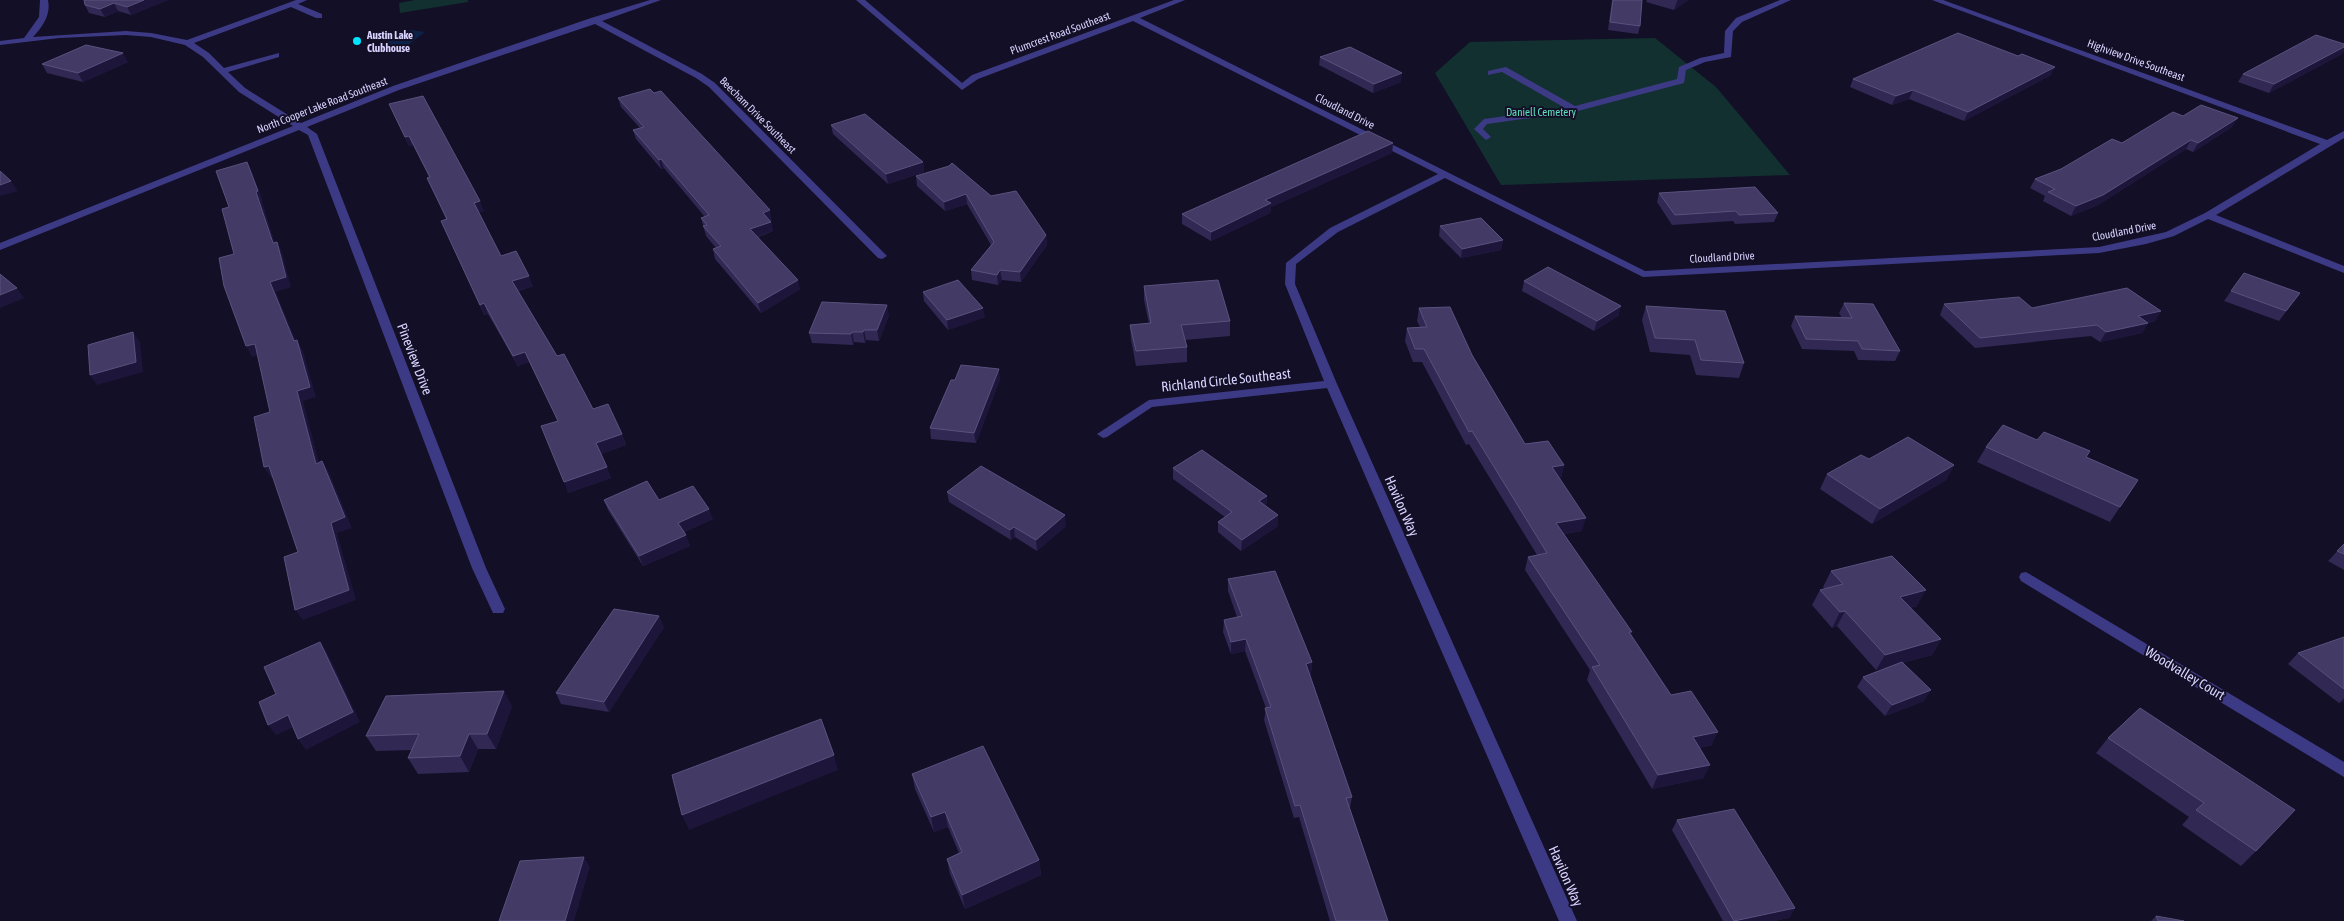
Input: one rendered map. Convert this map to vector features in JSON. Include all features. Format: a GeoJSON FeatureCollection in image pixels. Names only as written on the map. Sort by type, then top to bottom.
{"type":"FeatureCollection","features":[{"type":"Feature","properties":{"kind":"street"},"geometry":{"type":"LineString","coordinates":[[26,40],[43,20],[45,12],[44,0]]}},
{"type":"Feature","properties":{"kind":"street"},"geometry":{"type":"LineString","coordinates":[[0,43],[90,34],[126,33],[151,35],[188,44],[304,0]]}},
{"type":"Feature","properties":{"kind":"street","name":"North Cooper Lake Road Southeast"},"geometry":{"type":"LineString","coordinates":[[0,246],[299,125],[482,58],[657,0]]}},
{"type":"Feature","properties":{"kind":"street","name":"Plumcrest Road Southeast"},"geometry":{"type":"LineString","coordinates":[[860,0],[962,87],[975,77],[1181,0]]}},
{"type":"Feature","properties":{"kind":"street"},"geometry":{"type":"LineString","coordinates":[[1486,137],[1478,129],[1484,122],[1574,109],[1681,81],[1682,69],[1703,60],[1728,55],[1730,31],[1739,20],[1787,0]]}},
{"type":"Feature","properties":{"kind":"street","name":"Highview Drive Southeast"},"geometry":{"type":"LineString","coordinates":[[1936,0],[2328,144]]}},
{"type":"Feature","properties":{"kind":"street"},"geometry":{"type":"LineString","coordinates":[[293,5],[320,16]]}},
{"type":"Feature","properties":{"kind":"street","name":"Cloudland Drive"},"geometry":{"type":"LineString","coordinates":[[1134,18],[1643,274],[2099,250],[2146,241],[2170,234],[2208,215],[2344,134]]}},
{"type":"Feature","properties":{"kind":"street","name":"Beecham Drive Southeast"},"geometry":{"type":"LineString","coordinates":[[594,20],[699,76],[712,85],[882,256]]}},
{"type":"Feature","properties":{"kind":"street","name":"Pineview Drive"},"geometry":{"type":"LineString","coordinates":[[188,44],[206,55],[242,90],[312,134],[479,568],[498,609]]}},
{"type":"Feature","properties":{"kind":"street"},"geometry":{"type":"LineString","coordinates":[[223,71],[276,55]]}},
{"type":"Feature","properties":{"kind":"street"},"geometry":{"type":"LineString","coordinates":[[1491,73],[1503,69],[1574,109]]}},
{"type":"Feature","properties":{"kind":"street","name":"Havilon Way"},"geometry":{"type":"LineString","coordinates":[[1444,175],[1334,230],[1290,263],[1290,284],[1331,384],[1568,921]]}},
{"type":"Feature","properties":{"kind":"street"},"geometry":{"type":"LineString","coordinates":[[2208,215],[2344,270]]}},
{"type":"Feature","properties":{"kind":"street","name":"Richland Circle Southeast"},"geometry":{"type":"LineString","coordinates":[[1103,434],[1149,404],[1331,384]]}},
{"type":"Feature","properties":{"kind":"street","name":"Woodvalley Court"},"geometry":{"type":"LineString","coordinates":[[2026,576],[2344,770]]}},
{"type":"Feature","properties":{"kind":"green space"},"geometry":{"type":"Polygon","coordinates":[[[415,0],[468,0],[468,2],[400,13],[399,3],[415,0]]]}},
{"type":"Feature","properties":{"kind":"green space","name":"Daniell Cemetery"},"geometry":{"type":"Polygon","coordinates":[[[1655,38],[1716,87],[1790,175],[1501,185],[1435,73],[1470,42],[1655,38]]]}},
{"type":"Feature","properties":{"kind":"water"},"geometry":{"type":"Polygon","coordinates":[[[410,30],[425,32],[403,49],[383,48],[383,43],[398,38],[410,30]]]}},
{"type":"Feature","properties":{"kind":"building"},"geometry":{"type":"Polygon","coordinates":[[[84,0],[144,0],[127,7],[114,3],[100,9],[85,5],[84,0]]]}},
{"type":"Feature","properties":{"kind":"building"},"geometry":{"type":"Polygon","coordinates":[[[1613,0],[1642,0],[1640,26],[1610,22],[1613,0]]]}},
{"type":"Feature","properties":{"kind":"building"},"geometry":{"type":"Polygon","coordinates":[[[1958,33],[2018,56],[2022,54],[2055,67],[1968,112],[1913,90],[1896,96],[1853,79],[1958,33]]]}},
{"type":"Feature","properties":{"kind":"building"},"geometry":{"type":"Polygon","coordinates":[[[2316,35],[2344,44],[2344,47],[2274,84],[2243,74],[2316,35]]]}},
{"type":"Feature","properties":{"kind":"building"},"geometry":{"type":"Polygon","coordinates":[[[86,45],[123,53],[78,73],[42,64],[86,45]]]}},
{"type":"Feature","properties":{"kind":"building"},"geometry":{"type":"Polygon","coordinates":[[[1350,47],[1402,73],[1374,84],[1320,57],[1350,47]]]}},
{"type":"Feature","properties":{"kind":"building"},"geometry":{"type":"Polygon","coordinates":[[[650,89],[654,93],[661,91],[770,210],[763,213],[771,222],[750,229],[798,280],[758,303],[713,249],[721,246],[703,226],[707,225],[701,218],[709,215],[661,159],[659,160],[633,130],[644,127],[618,98],[650,89]]]}},
{"type":"Feature","properties":{"kind":"building"},"geometry":{"type":"Polygon","coordinates":[[[423,96],[480,201],[474,203],[501,256],[516,251],[529,276],[512,281],[557,356],[564,354],[593,409],[608,404],[622,434],[596,443],[607,467],[564,482],[541,426],[558,421],[525,352],[513,356],[484,303],[480,305],[441,221],[447,219],[427,178],[430,177],[409,136],[405,137],[389,104],[423,96]]]}},
{"type":"Feature","properties":{"kind":"building"},"geometry":{"type":"Polygon","coordinates":[[[2201,105],[2238,118],[2198,143],[2191,140],[2103,195],[2076,206],[2048,192],[2055,189],[2035,179],[2061,169],[2112,139],[2122,143],[2173,112],[2183,116],[2201,105]]]}},
{"type":"Feature","properties":{"kind":"building"},"geometry":{"type":"Polygon","coordinates":[[[865,114],[923,162],[886,174],[831,125],[865,114]]]}},
{"type":"Feature","properties":{"kind":"building"},"geometry":{"type":"Polygon","coordinates":[[[1368,131],[1393,143],[1265,200],[1271,203],[1211,232],[1182,214],[1368,131]]]}},
{"type":"Feature","properties":{"kind":"building"},"geometry":{"type":"Polygon","coordinates":[[[247,162],[258,191],[256,192],[273,243],[277,242],[286,277],[270,282],[294,341],[297,340],[310,387],[297,391],[316,464],[322,461],[345,517],[331,523],[349,590],[295,610],[284,557],[298,552],[269,466],[264,467],[254,417],[270,412],[255,344],[246,346],[224,286],[219,258],[234,254],[222,209],[229,207],[216,171],[247,162]]]}},
{"type":"Feature","properties":{"kind":"building"},"geometry":{"type":"Polygon","coordinates":[[[952,163],[991,196],[1016,191],[1046,235],[1020,272],[1000,270],[997,275],[971,270],[994,242],[966,194],[944,202],[916,176],[949,166],[952,163]]]}},
{"type":"Feature","properties":{"kind":"building"},"geometry":{"type":"Polygon","coordinates":[[[0,171],[11,181],[0,185],[0,171]]]}},
{"type":"Feature","properties":{"kind":"building"},"geometry":{"type":"Polygon","coordinates":[[[1755,187],[1778,213],[1739,215],[1736,211],[1675,215],[1659,193],[1755,187]]]}},
{"type":"Feature","properties":{"kind":"building"},"geometry":{"type":"Polygon","coordinates":[[[1481,218],[1503,240],[1462,249],[1440,226],[1481,218]]]}},
{"type":"Feature","properties":{"kind":"building"},"geometry":{"type":"Polygon","coordinates":[[[1548,267],[1621,306],[1597,321],[1524,281],[1548,267]]]}},
{"type":"Feature","properties":{"kind":"building"},"geometry":{"type":"Polygon","coordinates":[[[2244,273],[2300,293],[2286,311],[2231,291],[2244,273]]]}},
{"type":"Feature","properties":{"kind":"building"},"geometry":{"type":"Polygon","coordinates":[[[0,274],[17,288],[0,295],[0,274]]]}},
{"type":"Feature","properties":{"kind":"building"},"geometry":{"type":"Polygon","coordinates":[[[958,280],[983,308],[947,320],[923,292],[958,280]]]}},
{"type":"Feature","properties":{"kind":"building"},"geometry":{"type":"Polygon","coordinates":[[[1218,280],[1230,321],[1181,325],[1187,347],[1136,351],[1130,325],[1151,323],[1144,286],[1218,280]]]}},
{"type":"Feature","properties":{"kind":"building"},"geometry":{"type":"Polygon","coordinates":[[[2127,288],[2161,311],[2138,316],[2148,323],[2106,332],[2097,325],[1980,338],[1944,304],[2019,297],[2032,308],[2127,288]]]}},
{"type":"Feature","properties":{"kind":"building"},"geometry":{"type":"Polygon","coordinates":[[[822,302],[887,305],[877,330],[864,330],[863,332],[852,332],[851,334],[809,333],[822,302]]]}},
{"type":"Feature","properties":{"kind":"building"},"geometry":{"type":"Polygon","coordinates":[[[1844,303],[1873,304],[1900,351],[1862,349],[1858,341],[1806,339],[1795,316],[1852,318],[1844,303]]]}},
{"type":"Feature","properties":{"kind":"building"},"geometry":{"type":"Polygon","coordinates":[[[1646,306],[1725,311],[1744,363],[1701,360],[1695,340],[1655,338],[1646,306]]]}},
{"type":"Feature","properties":{"kind":"building"},"geometry":{"type":"Polygon","coordinates":[[[1450,307],[1472,355],[1525,444],[1548,441],[1564,465],[1552,467],[1586,518],[1556,523],[1632,632],[1629,632],[1671,695],[1691,691],[1718,732],[1693,737],[1710,765],[1658,775],[1592,667],[1600,665],[1528,557],[1547,553],[1472,431],[1469,432],[1424,349],[1415,349],[1407,328],[1427,327],[1419,308],[1450,307]]]}},
{"type":"Feature","properties":{"kind":"building"},"geometry":{"type":"Polygon","coordinates":[[[133,332],[136,362],[90,375],[88,345],[133,332]]]}},
{"type":"Feature","properties":{"kind":"building"},"geometry":{"type":"Polygon","coordinates":[[[961,365],[999,369],[974,433],[930,428],[951,380],[955,380],[961,365]]]}},
{"type":"Feature","properties":{"kind":"building"},"geometry":{"type":"Polygon","coordinates":[[[2003,425],[2037,440],[2044,432],[2090,451],[2086,457],[2138,480],[2120,507],[1986,447],[2003,425]]]}},
{"type":"Feature","properties":{"kind":"building"},"geometry":{"type":"Polygon","coordinates":[[[1908,437],[1954,465],[1880,509],[1827,474],[1861,455],[1869,459],[1908,437]]]}},
{"type":"Feature","properties":{"kind":"building"},"geometry":{"type":"Polygon","coordinates":[[[1202,450],[1267,496],[1259,501],[1278,515],[1242,540],[1218,522],[1232,512],[1173,468],[1202,450]]]}},
{"type":"Feature","properties":{"kind":"building"},"geometry":{"type":"Polygon","coordinates":[[[981,466],[1065,515],[1036,540],[1014,527],[1010,530],[947,492],[981,466]]]}},
{"type":"Feature","properties":{"kind":"building"},"geometry":{"type":"Polygon","coordinates":[[[647,481],[659,500],[693,486],[709,509],[678,523],[686,535],[639,556],[604,500],[647,481]]]}},
{"type":"Feature","properties":{"kind":"building"},"geometry":{"type":"Polygon","coordinates":[[[2344,544],[2344,554],[2337,551],[2344,544]]]}},
{"type":"Feature","properties":{"kind":"building"},"geometry":{"type":"Polygon","coordinates":[[[1892,556],[1926,590],[1900,597],[1941,639],[1885,655],[1845,611],[1840,612],[1820,590],[1843,584],[1831,571],[1892,556]]]}},
{"type":"Feature","properties":{"kind":"building"},"geometry":{"type":"Polygon","coordinates":[[[1275,571],[1312,662],[1306,664],[1352,797],[1346,798],[1388,921],[1336,921],[1300,805],[1295,806],[1265,708],[1271,707],[1246,639],[1231,642],[1224,620],[1242,616],[1228,579],[1275,571]]]}},
{"type":"Feature","properties":{"kind":"building"},"geometry":{"type":"Polygon","coordinates":[[[614,609],[659,616],[604,702],[556,693],[614,609]]]}},
{"type":"Feature","properties":{"kind":"building"},"geometry":{"type":"Polygon","coordinates":[[[2344,637],[2344,689],[2298,653],[2344,637]]]}},
{"type":"Feature","properties":{"kind":"building"},"geometry":{"type":"Polygon","coordinates":[[[320,642],[353,712],[298,739],[288,715],[268,725],[259,702],[276,694],[264,667],[320,642]]]}},
{"type":"Feature","properties":{"kind":"building"},"geometry":{"type":"Polygon","coordinates":[[[1902,662],[1931,690],[1892,705],[1863,677],[1902,662]]]}},
{"type":"Feature","properties":{"kind":"building"},"geometry":{"type":"Polygon","coordinates":[[[504,691],[487,734],[469,734],[460,756],[408,758],[419,734],[366,736],[386,696],[504,691]]]}},
{"type":"Feature","properties":{"kind":"building"},"geometry":{"type":"Polygon","coordinates":[[[2140,708],[2295,810],[2256,851],[2196,810],[2204,803],[2108,738],[2140,708]]]}},
{"type":"Feature","properties":{"kind":"building"},"geometry":{"type":"Polygon","coordinates":[[[821,719],[834,755],[682,815],[672,775],[821,719]]]}},
{"type":"Feature","properties":{"kind":"building"},"geometry":{"type":"Polygon","coordinates":[[[983,746],[1039,860],[962,895],[947,859],[962,852],[945,812],[931,817],[912,774],[983,746]]]}},
{"type":"Feature","properties":{"kind":"building"},"geometry":{"type":"Polygon","coordinates":[[[1734,809],[1795,908],[1734,921],[1677,820],[1734,809]]]}},
{"type":"Feature","properties":{"kind":"building"},"geometry":{"type":"Polygon","coordinates":[[[584,857],[565,921],[499,921],[520,861],[584,857]]]}},
{"type":"Feature","properties":{"kind":"building"},"geometry":{"type":"Polygon","coordinates":[[[2156,916],[2184,921],[2158,921],[2156,916]]]}},
{"type":"Feature","properties":{"kind":"place","name":"Austin Lake Clubhouse"},"geometry":{"type":"Point","coordinates":[357,41]}}]}
